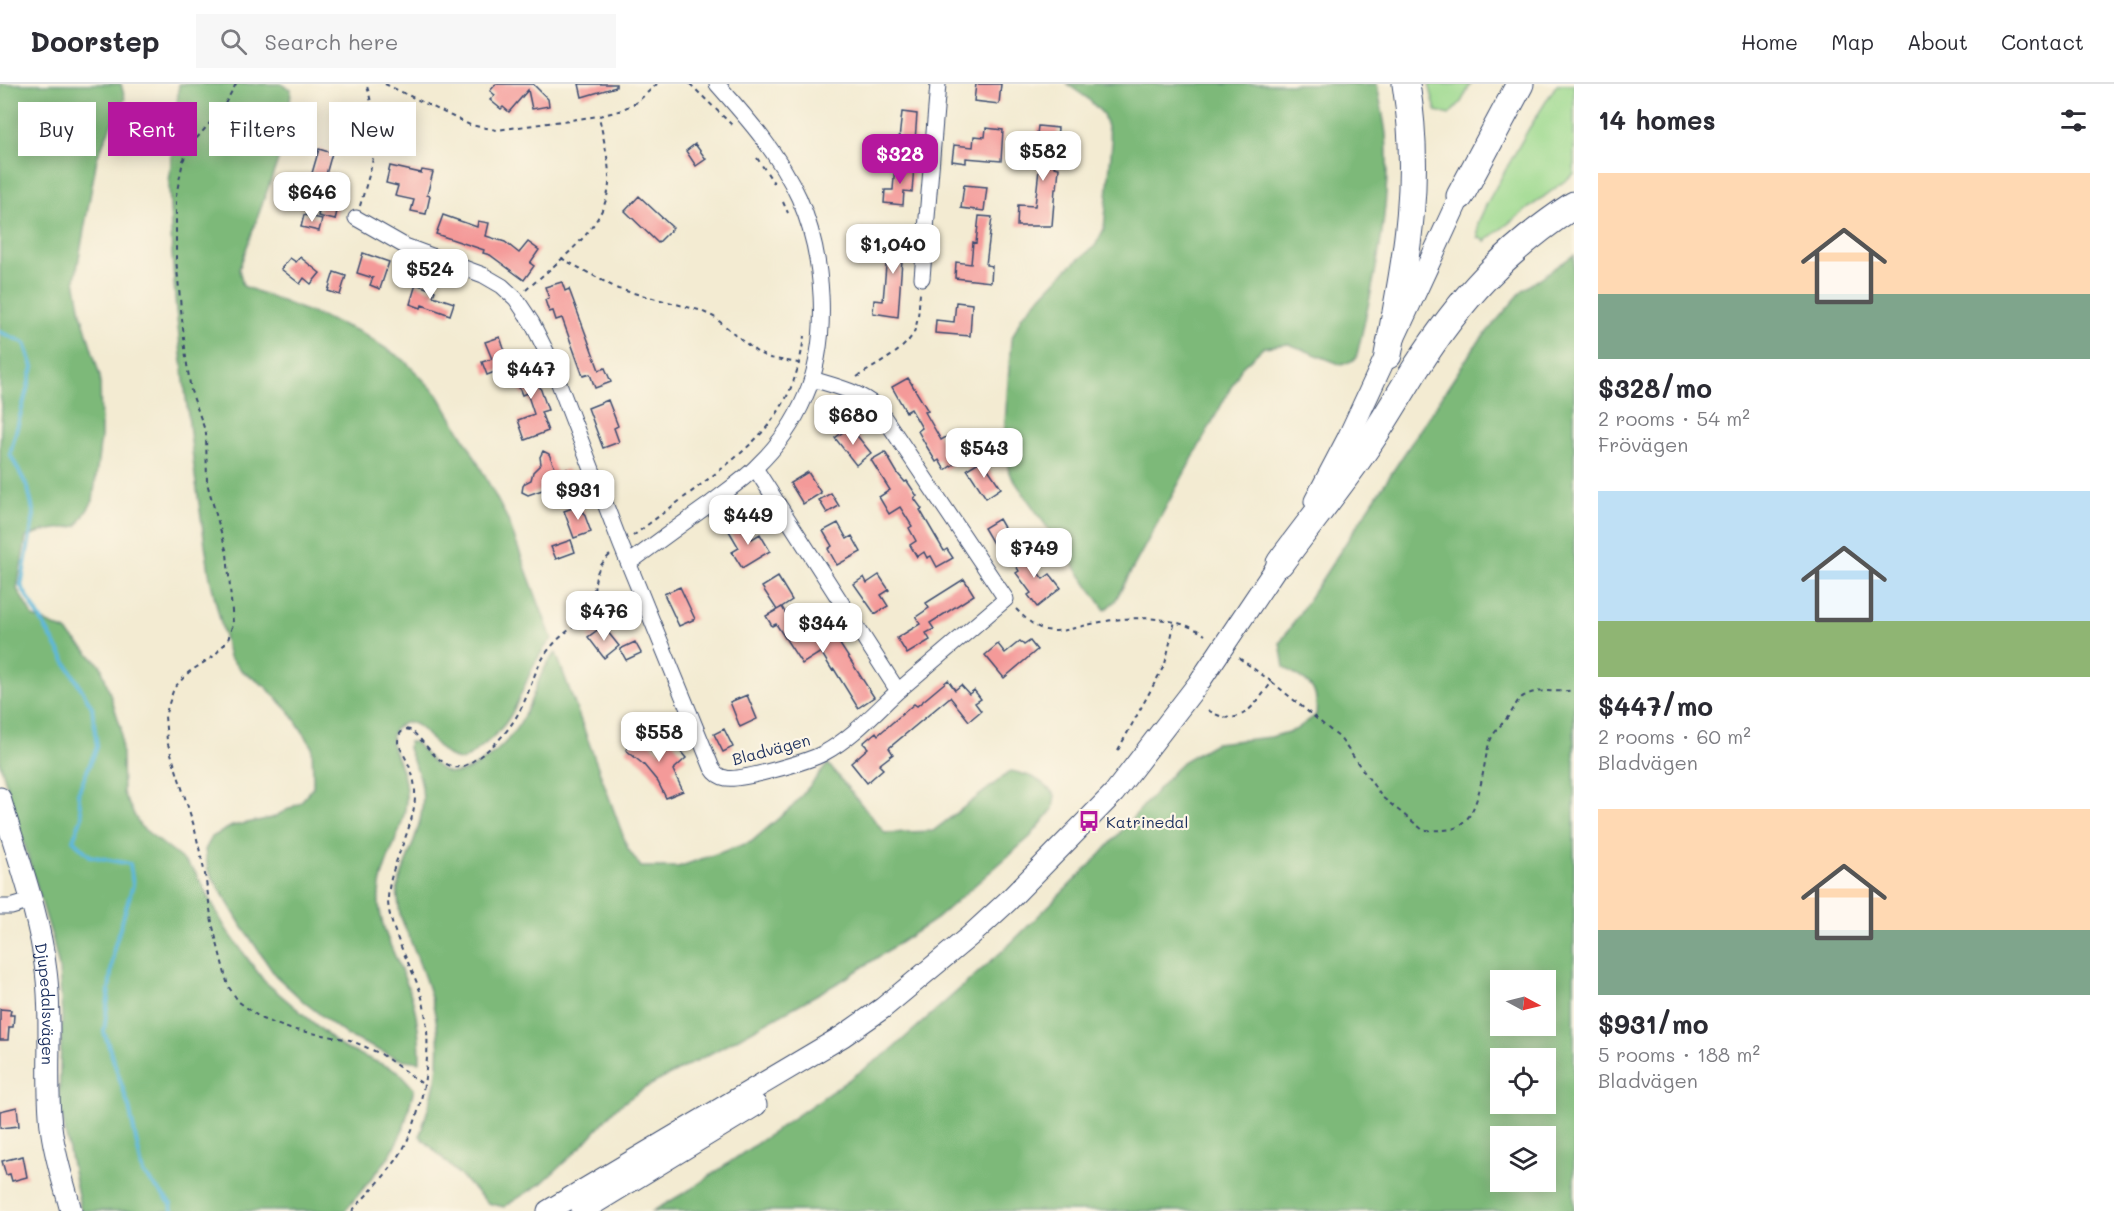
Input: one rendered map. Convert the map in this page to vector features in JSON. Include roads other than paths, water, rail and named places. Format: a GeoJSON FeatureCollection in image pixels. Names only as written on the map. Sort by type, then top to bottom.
{"type":"FeatureCollection","features":[{"type":"Feature","properties":{"kind":"highway"},"geometry":{"type":"LineString","coordinates":[[1388,355],[1412,216],[1414,148],[1406,84]]}},
{"type":"Feature","properties":{"kind":"highway"},"geometry":{"type":"LineString","coordinates":[[1460,196],[1508,84]]}},
{"type":"Feature","properties":{"kind":"highway"},"geometry":{"type":"LineString","coordinates":[[1460,196],[1520,84]]}},
{"type":"Feature","properties":{"kind":"highway"},"geometry":{"type":"LineString","coordinates":[[1280,563],[1366,448],[1416,367],[1459,306],[1484,276],[1509,253],[1542,226],[1574,205]]}},
{"type":"Feature","properties":{"kind":"main road"},"geometry":{"type":"LineString","coordinates":[[548,1211],[843,1036],[883,1008],[971,935],[1095,814],[1133,770],[1184,704],[1280,563],[1339,457],[1460,196]]}},
{"type":"Feature","properties":{"kind":"main road","name":"Djupedalsvägen"},"geometry":{"type":"LineString","coordinates":[[0,798],[31,901],[42,949],[50,999],[51,1127],[70,1211]]}},
{"type":"Feature","properties":{"kind":"main road"},"geometry":{"type":"LineString","coordinates":[[582,1211],[756,1105],[800,1073],[843,1036]]}},
{"type":"Feature","properties":{"kind":"street"},"geometry":{"type":"LineString","coordinates":[[629,563],[755,468],[769,453],[795,417],[812,379],[818,350],[821,296],[817,257],[809,224],[774,153],[717,84]]}},
{"type":"Feature","properties":{"kind":"street"},"geometry":{"type":"LineString","coordinates":[[922,278],[938,84]]}},
{"type":"Feature","properties":{"kind":"street","name":"Bladvägen"},"geometry":{"type":"LineString","coordinates":[[356,218],[405,246],[483,275],[502,286],[516,299],[532,323],[548,355],[621,545],[711,768],[721,777],[735,778],[823,754],[841,743],[898,692]]}},
{"type":"Feature","properties":{"kind":"street"},"geometry":{"type":"LineString","coordinates":[[755,468],[898,692],[1006,599],[877,407],[868,399],[812,379]]}},
{"type":"Feature","properties":{"kind":"street"},"geometry":{"type":"LineString","coordinates":[[0,907],[11,907],[31,901]]}},
{"type":"Feature","properties":{"kind":"waterway"},"geometry":{"type":"LineString","coordinates":[[0,332],[25,343],[33,367],[10,454],[28,488],[34,515],[21,586],[92,707],[97,747],[78,793],[82,817],[73,840],[90,856],[130,864],[133,885],[114,948],[104,1032],[129,1107],[143,1173],[171,1204],[172,1211]]}},
{"type":"Feature","properties":{"kind":"place","name":"Katrinedal"},"geometry":{"type":"Point","coordinates":[1089,821]}}]}
